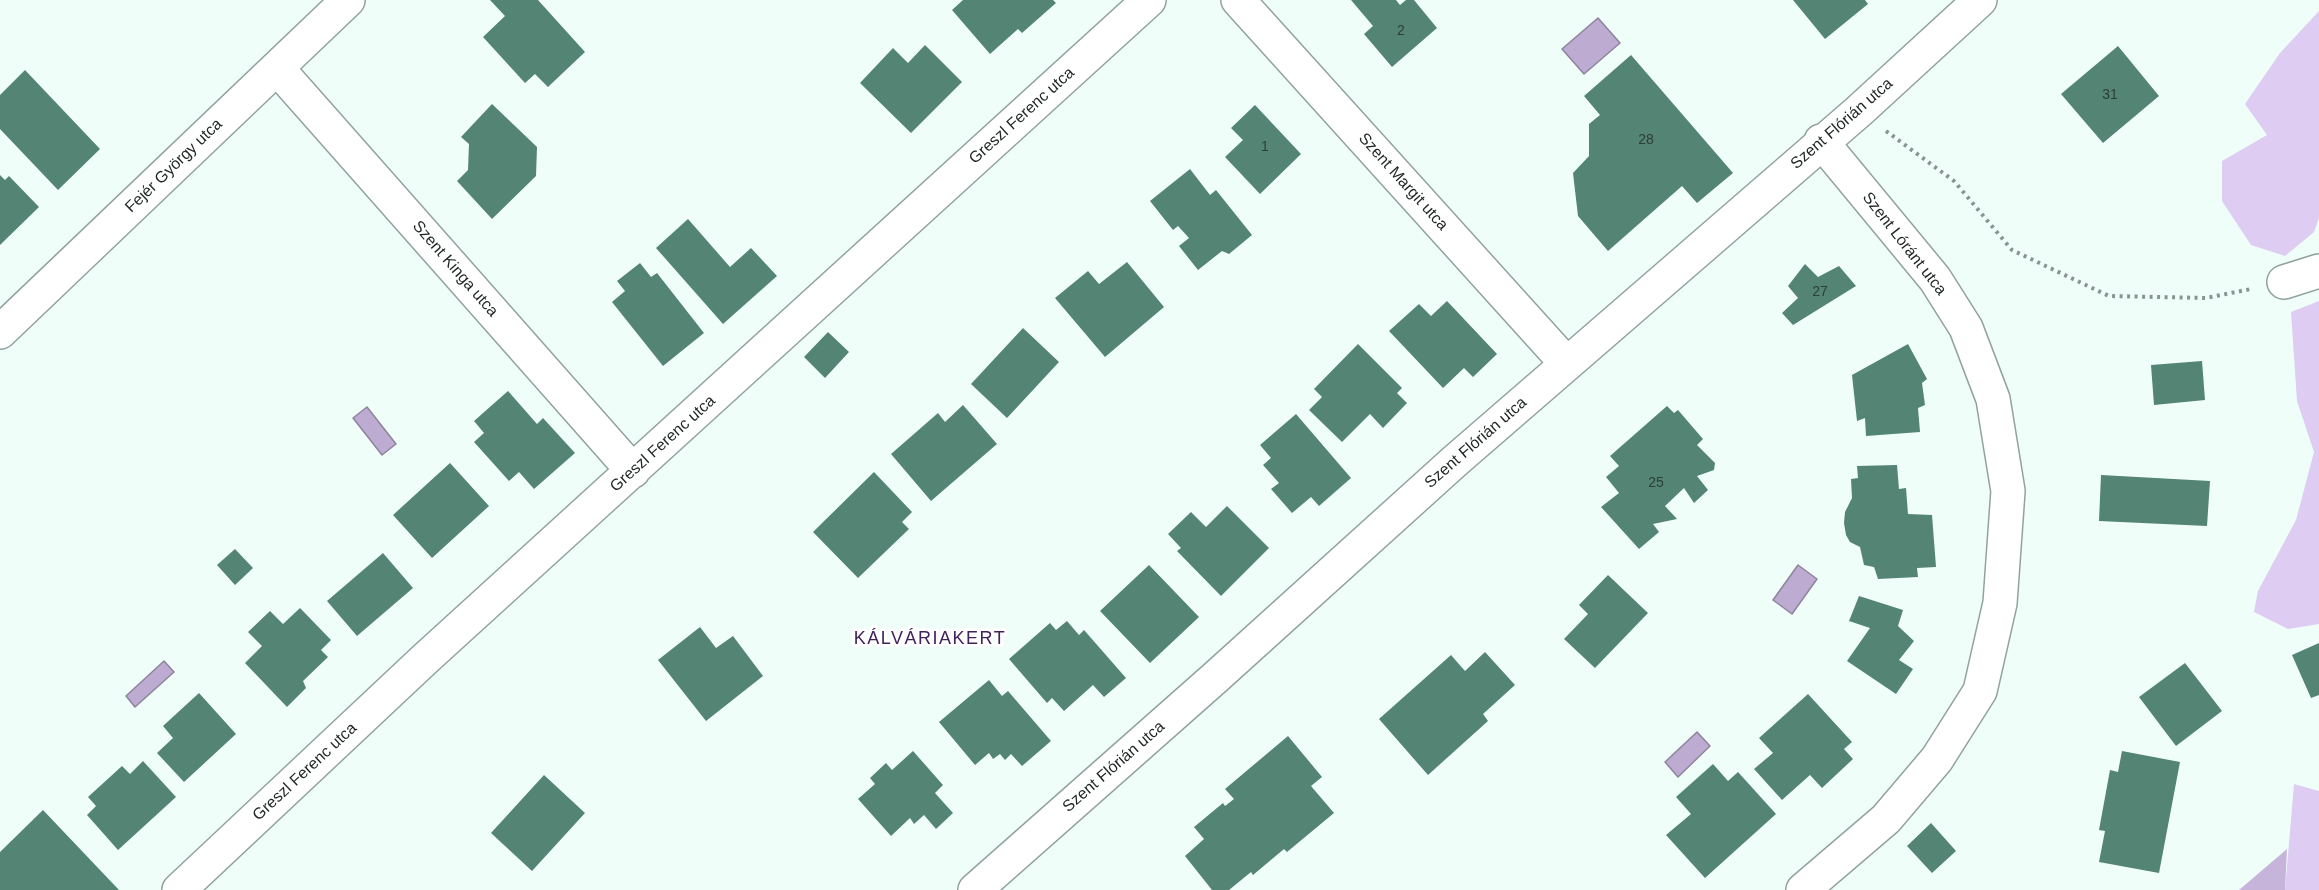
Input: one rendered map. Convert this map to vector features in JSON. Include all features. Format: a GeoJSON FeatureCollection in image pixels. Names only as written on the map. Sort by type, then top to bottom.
{"type":"FeatureCollection","features":[{"type":"Feature","properties":{"kind":"street","name":"Fejér György utca"},"geometry":{"type":"LineString","coordinates":[[0,332],[348,0]]}},
{"type":"Feature","properties":{"kind":"street","name":"Greszl Ferenc utca"},"geometry":{"type":"LineString","coordinates":[[179,890],[425,659],[1149,0]]}},
{"type":"Feature","properties":{"kind":"street","name":"Szent Margit utca"},"geometry":{"type":"LineString","coordinates":[[1238,0],[1567,364]]}},
{"type":"Feature","properties":{"kind":"street","name":"Szent Flórián utca"},"geometry":{"type":"LineString","coordinates":[[975,890],[1455,461],[1821,141],[1859,111],[1980,0]]}},
{"type":"Feature","properties":{"kind":"street","name":"Szent Kinga utca"},"geometry":{"type":"LineString","coordinates":[[277,68],[633,471]]}},
{"type":"Feature","properties":{"kind":"street","name":"Szent Lóránt utca"},"geometry":{"type":"LineString","coordinates":[[1803,890],[1886,819],[1937,759],[1980,691],[2000,603],[2008,491],[1993,399],[1966,328],[1935,279],[1821,141]]}},
{"type":"Feature","properties":{"kind":"street"},"geometry":{"type":"LineString","coordinates":[[2284,282],[2319,271]]}},
{"type":"Feature","properties":{"kind":"path"},"geometry":{"type":"LineString","coordinates":[[1859,111],[1954,181],[2012,250],[2109,296],[2206,298],[2284,282]]}},
{"type":"Feature","properties":{"kind":"shaded area"},"geometry":{"type":"Polygon","coordinates":[[[2319,11],[2319,218],[2314,232],[2285,256],[2251,245],[2222,201],[2222,161],[2267,135],[2245,104],[2280,53],[2319,11]]]}},
{"type":"Feature","properties":{"kind":"shaded area"},"geometry":{"type":"Polygon","coordinates":[[[1598,18],[1620,43],[1584,74],[1562,49],[1598,18]]]}},
{"type":"Feature","properties":{"kind":"shaded area"},"geometry":{"type":"Polygon","coordinates":[[[2319,301],[2319,624],[2288,629],[2254,612],[2258,591],[2296,520],[2314,452],[2297,401],[2291,312],[2319,301]]]}},
{"type":"Feature","properties":{"kind":"shaded area"},"geometry":{"type":"Polygon","coordinates":[[[367,407],[396,444],[382,455],[353,418],[367,407]]]}},
{"type":"Feature","properties":{"kind":"shaded area"},"geometry":{"type":"Polygon","coordinates":[[[1798,565],[1817,579],[1792,614],[1773,600],[1798,565]]]}},
{"type":"Feature","properties":{"kind":"shaded area"},"geometry":{"type":"Polygon","coordinates":[[[164,661],[174,672],[135,707],[126,696],[164,661]]]}},
{"type":"Feature","properties":{"kind":"shaded area"},"geometry":{"type":"Polygon","coordinates":[[[1697,732],[1710,746],[1678,777],[1665,762],[1697,732]]]}},
{"type":"Feature","properties":{"kind":"shaded area"},"geometry":{"type":"Polygon","coordinates":[[[2294,784],[2319,791],[2319,890],[2285,890],[2294,784]]]}},
{"type":"Feature","properties":{"kind":"shaded area"},"geometry":{"type":"Polygon","coordinates":[[[2287,849],[2285,890],[2239,890],[2287,849]]]}},
{"type":"Feature","properties":{"kind":"building"},"geometry":{"type":"Polygon","coordinates":[[[490,0],[538,0],[585,52],[548,87],[535,74],[525,83],[483,37],[505,16],[490,0]]]}},
{"type":"Feature","properties":{"kind":"building"},"geometry":{"type":"Polygon","coordinates":[[[963,0],[1053,0],[1056,3],[1022,33],[1018,29],[990,54],[952,10],[963,0]]]}},
{"type":"Feature","properties":{"kind":"building"},"geometry":{"type":"Polygon","coordinates":[[[1351,0],[1396,0],[1400,5],[1406,0],[1414,0],[1437,28],[1392,67],[1364,34],[1373,26],[1351,0]]]}},
{"type":"Feature","properties":{"kind":"building"},"geometry":{"type":"Polygon","coordinates":[[[1793,0],[1865,0],[1868,4],[1825,39],[1793,0]]]}},
{"type":"Feature","properties":{"kind":"building"},"geometry":{"type":"Polygon","coordinates":[[[925,45],[962,82],[911,133],[860,83],[893,48],[908,63],[925,45]]]}},
{"type":"Feature","properties":{"kind":"building"},"geometry":{"type":"Polygon","coordinates":[[[2118,46],[2159,96],[2103,143],[2061,94],[2118,46]]]}},
{"type":"Feature","properties":{"kind":"building"},"geometry":{"type":"Polygon","coordinates":[[[1631,55],[1733,173],[1697,203],[1682,186],[1608,251],[1578,216],[1573,173],[1589,156],[1589,124],[1600,115],[1584,96],[1631,55]]]}},
{"type":"Feature","properties":{"kind":"building"},"geometry":{"type":"Polygon","coordinates":[[[25,70],[100,149],[58,190],[0,129],[0,95],[25,70]]]}},
{"type":"Feature","properties":{"kind":"building"},"geometry":{"type":"Polygon","coordinates":[[[492,104],[537,147],[536,176],[492,219],[457,181],[468,170],[469,144],[461,137],[492,104]]]}},
{"type":"Feature","properties":{"kind":"building"},"geometry":{"type":"Polygon","coordinates":[[[1255,105],[1301,154],[1260,194],[1225,157],[1243,140],[1231,128],[1255,105]]]}},
{"type":"Feature","properties":{"kind":"building"},"geometry":{"type":"Polygon","coordinates":[[[1190,169],[1210,195],[1216,190],[1252,235],[1229,254],[1222,251],[1198,270],[1179,246],[1189,238],[1178,226],[1173,230],[1150,201],[1190,169]]]}},
{"type":"Feature","properties":{"kind":"building"},"geometry":{"type":"Polygon","coordinates":[[[0,175],[5,180],[9,176],[39,207],[0,245],[0,175]]]}},
{"type":"Feature","properties":{"kind":"building"},"geometry":{"type":"Polygon","coordinates":[[[688,219],[730,267],[751,248],[777,276],[723,324],[656,248],[688,219]]]}},
{"type":"Feature","properties":{"kind":"building"},"geometry":{"type":"Polygon","coordinates":[[[1127,262],[1164,307],[1105,357],[1055,298],[1088,271],[1099,284],[1127,262]]]}},
{"type":"Feature","properties":{"kind":"building"},"geometry":{"type":"Polygon","coordinates":[[[640,263],[651,277],[657,273],[704,333],[663,366],[612,302],[625,291],[617,281],[640,263]]]}},
{"type":"Feature","properties":{"kind":"building"},"geometry":{"type":"Polygon","coordinates":[[[1805,264],[1818,277],[1839,266],[1856,286],[1793,325],[1782,313],[1798,298],[1788,286],[1805,264]]]}},
{"type":"Feature","properties":{"kind":"building"},"geometry":{"type":"Polygon","coordinates":[[[1447,301],[1497,354],[1473,377],[1464,368],[1443,388],[1389,331],[1419,304],[1431,316],[1447,301]]]}},
{"type":"Feature","properties":{"kind":"building"},"geometry":{"type":"Polygon","coordinates":[[[1023,328],[1059,362],[1007,418],[971,384],[1023,328]]]}},
{"type":"Feature","properties":{"kind":"building"},"geometry":{"type":"Polygon","coordinates":[[[828,332],[849,352],[825,378],[804,357],[828,332]]]}},
{"type":"Feature","properties":{"kind":"building"},"geometry":{"type":"Polygon","coordinates":[[[1358,344],[1402,388],[1397,393],[1407,403],[1383,428],[1370,414],[1342,442],[1309,410],[1322,397],[1314,389],[1358,344]]]}},
{"type":"Feature","properties":{"kind":"building"},"geometry":{"type":"Polygon","coordinates":[[[1908,344],[1927,379],[1922,383],[1925,405],[1918,408],[1920,432],[1866,436],[1865,418],[1857,421],[1852,375],[1908,344]]]}},
{"type":"Feature","properties":{"kind":"building"},"geometry":{"type":"Polygon","coordinates":[[[2202,361],[2205,400],[2154,405],[2151,365],[2202,361]]]}},
{"type":"Feature","properties":{"kind":"building"},"geometry":{"type":"Polygon","coordinates":[[[508,391],[537,424],[543,418],[575,453],[534,489],[519,472],[509,481],[474,442],[484,433],[474,421],[508,391]]]}},
{"type":"Feature","properties":{"kind":"building"},"geometry":{"type":"Polygon","coordinates":[[[963,405],[997,444],[931,501],[891,454],[938,413],[945,422],[963,405]]]}},
{"type":"Feature","properties":{"kind":"building"},"geometry":{"type":"Polygon","coordinates":[[[1667,406],[1674,413],[1678,410],[1703,439],[1697,445],[1715,463],[1714,470],[1697,476],[1708,490],[1694,503],[1684,488],[1665,506],[1677,519],[1653,524],[1659,532],[1639,549],[1601,507],[1619,493],[1606,477],[1619,466],[1610,456],[1667,406]]]}},
{"type":"Feature","properties":{"kind":"building"},"geometry":{"type":"Polygon","coordinates":[[[1296,414],[1351,478],[1319,506],[1311,497],[1292,513],[1271,489],[1279,483],[1263,465],[1271,458],[1260,445],[1296,414]]]}},
{"type":"Feature","properties":{"kind":"building"},"geometry":{"type":"Polygon","coordinates":[[[450,463],[489,506],[432,558],[393,515],[450,463]]]}},
{"type":"Feature","properties":{"kind":"building"},"geometry":{"type":"Polygon","coordinates":[[[1897,465],[1899,489],[1906,488],[1908,514],[1932,515],[1936,567],[1917,568],[1918,577],[1878,579],[1874,567],[1864,565],[1860,547],[1850,542],[1846,535],[1845,512],[1852,498],[1851,479],[1858,478],[1857,466],[1897,465]]]}},
{"type":"Feature","properties":{"kind":"building"},"geometry":{"type":"Polygon","coordinates":[[[874,472],[912,512],[902,522],[909,529],[858,578],[813,532],[874,472]]]}},
{"type":"Feature","properties":{"kind":"building"},"geometry":{"type":"Polygon","coordinates":[[[2101,475],[2210,481],[2207,526],[2099,521],[2101,475]]]}},
{"type":"Feature","properties":{"kind":"building"},"geometry":{"type":"Polygon","coordinates":[[[1227,506],[1269,548],[1221,596],[1177,551],[1181,548],[1168,534],[1191,512],[1206,527],[1227,506]]]}},
{"type":"Feature","properties":{"kind":"building"},"geometry":{"type":"Polygon","coordinates":[[[235,549],[253,568],[235,585],[217,565],[235,549]]]}},
{"type":"Feature","properties":{"kind":"building"},"geometry":{"type":"Polygon","coordinates":[[[383,553],[413,588],[357,636],[327,601],[383,553]]]}},
{"type":"Feature","properties":{"kind":"building"},"geometry":{"type":"Polygon","coordinates":[[[1149,565],[1199,617],[1150,663],[1100,611],[1149,565]]]}},
{"type":"Feature","properties":{"kind":"building"},"geometry":{"type":"Polygon","coordinates":[[[1608,575],[1648,613],[1595,668],[1564,639],[1588,614],[1579,605],[1608,575]]]}},
{"type":"Feature","properties":{"kind":"building"},"geometry":{"type":"Polygon","coordinates":[[[1859,596],[1903,610],[1898,626],[1914,641],[1899,660],[1913,669],[1896,694],[1847,661],[1870,628],[1849,621],[1859,596]]]}},
{"type":"Feature","properties":{"kind":"building"},"geometry":{"type":"Polygon","coordinates":[[[300,608],[331,640],[321,650],[328,657],[303,681],[306,688],[287,707],[245,663],[262,646],[248,632],[270,611],[283,624],[300,608]]]}},
{"type":"Feature","properties":{"kind":"building"},"geometry":{"type":"Polygon","coordinates":[[[1067,621],[1079,635],[1084,630],[1126,678],[1104,697],[1093,685],[1064,711],[1052,698],[1047,703],[1009,659],[1050,623],[1056,630],[1067,621]]]}},
{"type":"Feature","properties":{"kind":"building"},"geometry":{"type":"Polygon","coordinates":[[[700,627],[716,648],[733,636],[763,676],[706,721],[658,660],[700,627]]]}},
{"type":"Feature","properties":{"kind":"building"},"geometry":{"type":"Polygon","coordinates":[[[2319,643],[2319,695],[2311,698],[2292,655],[2319,643]]]}},
{"type":"Feature","properties":{"kind":"building"},"geometry":{"type":"Polygon","coordinates":[[[1485,652],[1515,685],[1483,714],[1488,721],[1428,775],[1379,719],[1451,655],[1465,671],[1485,652]]]}},
{"type":"Feature","properties":{"kind":"building"},"geometry":{"type":"Polygon","coordinates":[[[2185,663],[2222,711],[2176,746],[2139,697],[2185,663]]]}},
{"type":"Feature","properties":{"kind":"building"},"geometry":{"type":"Polygon","coordinates":[[[989,680],[1002,696],[1008,691],[1051,741],[1022,766],[1011,754],[1005,760],[1000,754],[993,759],[989,753],[975,765],[939,722],[989,680]]]}},
{"type":"Feature","properties":{"kind":"building"},"geometry":{"type":"Polygon","coordinates":[[[199,693],[236,734],[184,782],[157,753],[173,738],[163,726],[199,693]]]}},
{"type":"Feature","properties":{"kind":"building"},"geometry":{"type":"Polygon","coordinates":[[[1808,694],[1852,742],[1844,749],[1853,759],[1822,788],[1810,775],[1782,800],[1754,769],[1773,753],[1759,738],[1808,694]]]}},
{"type":"Feature","properties":{"kind":"building"},"geometry":{"type":"Polygon","coordinates":[[[1288,736],[1322,777],[1311,786],[1334,813],[1287,852],[1284,849],[1253,875],[1251,872],[1229,890],[1212,890],[1185,856],[1204,839],[1194,827],[1223,803],[1225,806],[1234,799],[1225,789],[1288,736]]]}},
{"type":"Feature","properties":{"kind":"building"},"geometry":{"type":"Polygon","coordinates":[[[913,751],[943,785],[935,793],[953,813],[936,829],[924,815],[914,824],[910,818],[891,836],[858,799],[875,784],[870,778],[886,763],[892,770],[913,751]]]}},
{"type":"Feature","properties":{"kind":"building"},"geometry":{"type":"Polygon","coordinates":[[[2122,751],[2180,762],[2159,873],[2099,862],[2105,831],[2099,830],[2110,770],[2118,772],[2122,751]]]}},
{"type":"Feature","properties":{"kind":"building"},"geometry":{"type":"Polygon","coordinates":[[[143,761],[176,797],[118,850],[87,815],[96,806],[88,797],[122,766],[130,774],[143,761]]]}},
{"type":"Feature","properties":{"kind":"building"},"geometry":{"type":"Polygon","coordinates":[[[1713,764],[1728,781],[1738,772],[1776,814],[1705,878],[1666,835],[1691,814],[1676,797],[1713,764]]]}},
{"type":"Feature","properties":{"kind":"building"},"geometry":{"type":"Polygon","coordinates":[[[544,775],[585,813],[532,871],[491,833],[544,775]]]}},
{"type":"Feature","properties":{"kind":"building"},"geometry":{"type":"Polygon","coordinates":[[[43,810],[119,890],[0,890],[0,852],[43,810]]]}},
{"type":"Feature","properties":{"kind":"building"},"geometry":{"type":"Polygon","coordinates":[[[1931,823],[1956,851],[1932,873],[1907,846],[1931,823]]]}},
{"type":"Feature","properties":{"kind":"district","name":"KÁLVÁRIAKERT"},"geometry":{"type":"Point","coordinates":[930,639]}}]}
